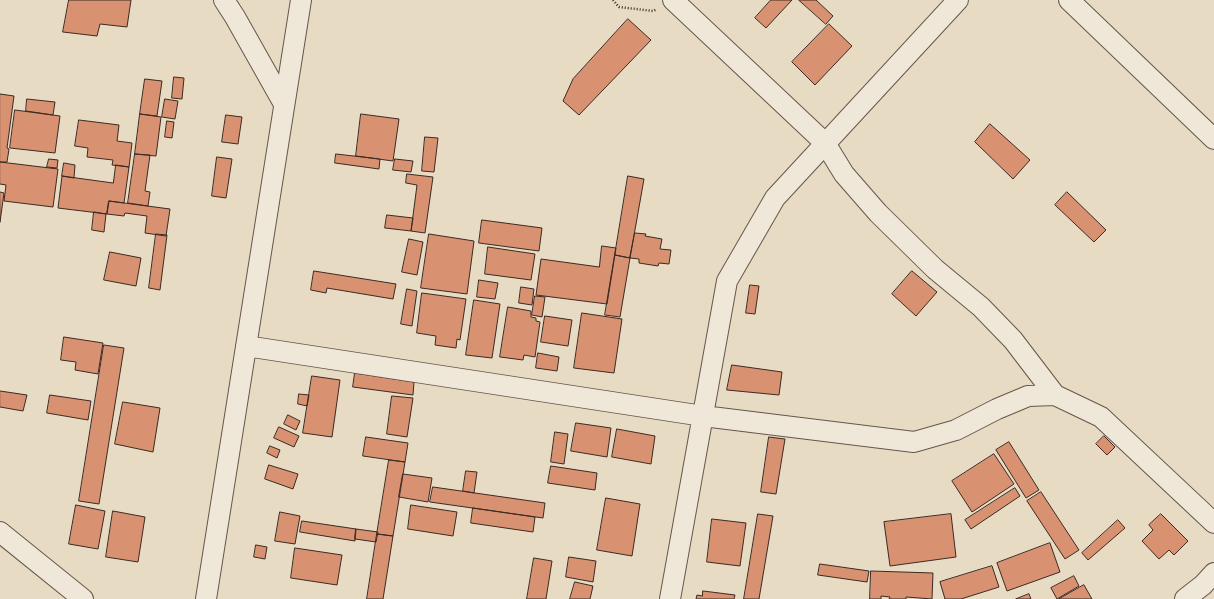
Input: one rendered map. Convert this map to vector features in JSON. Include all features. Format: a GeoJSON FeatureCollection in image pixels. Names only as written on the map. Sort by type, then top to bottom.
{"type":"FeatureCollection","features":[{"type":"Feature","properties":{"kind":"street"},"geometry":{"type":"LineString","coordinates":[[224,0],[284,104]]}},
{"type":"Feature","properties":{"kind":"street"},"geometry":{"type":"LineString","coordinates":[[206,599],[301,0]]}},
{"type":"Feature","properties":{"kind":"street"},"geometry":{"type":"LineString","coordinates":[[673,0],[825,143],[844,174],[878,213],[935,269],[986,312],[1013,340],[1055,395],[1101,417],[1214,523]]}},
{"type":"Feature","properties":{"kind":"street"},"geometry":{"type":"LineString","coordinates":[[670,599],[728,281],[775,198],[958,0]]}},
{"type":"Feature","properties":{"kind":"street"},"geometry":{"type":"LineString","coordinates":[[1069,0],[1214,139]]}},
{"type":"Feature","properties":{"kind":"street"},"geometry":{"type":"LineString","coordinates":[[246,346],[703,416],[914,442],[956,430],[997,409],[1028,396],[1055,395]]}},
{"type":"Feature","properties":{"kind":"street"},"geometry":{"type":"LineString","coordinates":[[0,532],[83,599]]}},
{"type":"Feature","properties":{"kind":"street"},"geometry":{"type":"LineString","coordinates":[[1184,599],[1203,585],[1214,573]]}},
{"type":"Feature","properties":{"kind":"path"},"geometry":{"type":"LineString","coordinates":[[613,0],[619,7],[653,11],[673,0]]}},
{"type":"Feature","properties":{"kind":"building"},"geometry":{"type":"Polygon","coordinates":[[[69,0],[131,0],[127,27],[100,24],[97,36],[63,32],[69,0]]]}},
{"type":"Feature","properties":{"kind":"building"},"geometry":{"type":"Polygon","coordinates":[[[771,0],[792,0],[766,28],[755,18],[771,0]]]}},
{"type":"Feature","properties":{"kind":"building"},"geometry":{"type":"Polygon","coordinates":[[[799,0],[816,0],[833,16],[826,24],[799,0]]]}},
{"type":"Feature","properties":{"kind":"building"},"geometry":{"type":"Polygon","coordinates":[[[628,19],[651,40],[579,115],[563,101],[573,79],[628,19]]]}},
{"type":"Feature","properties":{"kind":"building"},"geometry":{"type":"Polygon","coordinates":[[[829,24],[852,46],[815,85],[792,62],[829,24]]]}},
{"type":"Feature","properties":{"kind":"building"},"geometry":{"type":"Polygon","coordinates":[[[174,77],[184,78],[182,99],[172,98],[174,77]]]}},
{"type":"Feature","properties":{"kind":"building"},"geometry":{"type":"Polygon","coordinates":[[[145,79],[162,81],[157,116],[140,114],[145,79]]]}},
{"type":"Feature","properties":{"kind":"building"},"geometry":{"type":"Polygon","coordinates":[[[0,94],[14,96],[7,148],[9,149],[7,162],[0,162],[0,94]]]}},
{"type":"Feature","properties":{"kind":"building"},"geometry":{"type":"Polygon","coordinates":[[[27,99],[55,102],[53,115],[26,111],[27,99]]]}},
{"type":"Feature","properties":{"kind":"building"},"geometry":{"type":"Polygon","coordinates":[[[165,99],[178,101],[175,119],[162,117],[165,99]]]}},
{"type":"Feature","properties":{"kind":"building"},"geometry":{"type":"Polygon","coordinates":[[[15,110],[60,116],[55,153],[10,148],[15,110]]]}},
{"type":"Feature","properties":{"kind":"building"},"geometry":{"type":"Polygon","coordinates":[[[140,114],[161,117],[156,156],[135,154],[140,114]]]}},
{"type":"Feature","properties":{"kind":"building"},"geometry":{"type":"Polygon","coordinates":[[[361,114],[399,119],[393,161],[356,156],[361,114]]]}},
{"type":"Feature","properties":{"kind":"building"},"geometry":{"type":"Polygon","coordinates":[[[226,115],[242,117],[238,144],[222,142],[226,115]]]}},
{"type":"Feature","properties":{"kind":"building"},"geometry":{"type":"Polygon","coordinates":[[[79,120],[119,125],[117,141],[132,143],[129,167],[112,165],[113,160],[87,157],[88,148],[75,146],[79,120]]]}},
{"type":"Feature","properties":{"kind":"building"},"geometry":{"type":"Polygon","coordinates":[[[167,121],[174,122],[172,138],[165,137],[167,121]]]}},
{"type":"Feature","properties":{"kind":"building"},"geometry":{"type":"Polygon","coordinates":[[[990,124],[1030,160],[1013,179],[975,142],[990,124]]]}},
{"type":"Feature","properties":{"kind":"building"},"geometry":{"type":"Polygon","coordinates":[[[425,137],[438,138],[434,172],[422,171],[425,137]]]}},
{"type":"Feature","properties":{"kind":"building"},"geometry":{"type":"Polygon","coordinates":[[[135,154],[150,155],[145,191],[150,192],[148,206],[128,203],[135,154]]]}},
{"type":"Feature","properties":{"kind":"building"},"geometry":{"type":"Polygon","coordinates":[[[336,154],[380,159],[379,169],[335,163],[336,154]]]}},
{"type":"Feature","properties":{"kind":"building"},"geometry":{"type":"Polygon","coordinates":[[[217,157],[232,159],[226,198],[212,196],[217,157]]]}},
{"type":"Feature","properties":{"kind":"building"},"geometry":{"type":"Polygon","coordinates":[[[49,159],[58,160],[57,168],[47,167],[49,159]]]}},
{"type":"Feature","properties":{"kind":"building"},"geometry":{"type":"Polygon","coordinates":[[[395,159],[413,161],[411,172],[393,170],[395,159]]]}},
{"type":"Feature","properties":{"kind":"building"},"geometry":{"type":"Polygon","coordinates":[[[0,162],[58,169],[53,207],[4,201],[6,185],[0,184],[0,162]]]}},
{"type":"Feature","properties":{"kind":"building"},"geometry":{"type":"Polygon","coordinates":[[[64,163],[75,165],[74,178],[62,176],[64,163]]]}},
{"type":"Feature","properties":{"kind":"building"},"geometry":{"type":"Polygon","coordinates":[[[116,165],[129,167],[124,203],[109,201],[107,214],[58,208],[62,176],[113,183],[116,165]]]}},
{"type":"Feature","properties":{"kind":"building"},"geometry":{"type":"Polygon","coordinates":[[[407,174],[433,177],[425,233],[411,231],[417,185],[406,183],[407,174]]]}},
{"type":"Feature","properties":{"kind":"building"},"geometry":{"type":"Polygon","coordinates":[[[628,176],[644,179],[630,258],[615,255],[628,176]]]}},
{"type":"Feature","properties":{"kind":"building"},"geometry":{"type":"Polygon","coordinates":[[[0,192],[4,193],[0,222],[0,192]]]}},
{"type":"Feature","properties":{"kind":"building"},"geometry":{"type":"Polygon","coordinates":[[[1067,192],[1106,230],[1094,242],[1055,205],[1067,192]]]}},
{"type":"Feature","properties":{"kind":"building"},"geometry":{"type":"Polygon","coordinates":[[[109,201],[170,209],[166,236],[145,233],[147,216],[125,213],[124,216],[107,214],[109,201]]]}},
{"type":"Feature","properties":{"kind":"building"},"geometry":{"type":"Polygon","coordinates":[[[94,212],[106,214],[104,232],[92,230],[94,212]]]}},
{"type":"Feature","properties":{"kind":"building"},"geometry":{"type":"Polygon","coordinates":[[[387,215],[413,218],[411,231],[385,228],[387,215]]]}},
{"type":"Feature","properties":{"kind":"building"},"geometry":{"type":"Polygon","coordinates":[[[482,220],[542,228],[539,251],[479,243],[482,220]]]}},
{"type":"Feature","properties":{"kind":"building"},"geometry":{"type":"Polygon","coordinates":[[[635,233],[646,234],[645,236],[662,239],[660,249],[671,250],[669,264],[659,263],[658,266],[639,263],[639,259],[630,258],[635,233]]]}},
{"type":"Feature","properties":{"kind":"building"},"geometry":{"type":"Polygon","coordinates":[[[156,234],[167,235],[160,290],[149,288],[156,234]]]}},
{"type":"Feature","properties":{"kind":"building"},"geometry":{"type":"Polygon","coordinates":[[[429,234],[474,241],[467,294],[421,288],[429,234]]]}},
{"type":"Feature","properties":{"kind":"building"},"geometry":{"type":"Polygon","coordinates":[[[409,239],[423,242],[417,275],[402,272],[409,239]]]}},
{"type":"Feature","properties":{"kind":"building"},"geometry":{"type":"Polygon","coordinates":[[[602,246],[616,248],[607,304],[536,295],[541,259],[599,267],[602,246]]]}},
{"type":"Feature","properties":{"kind":"building"},"geometry":{"type":"Polygon","coordinates":[[[488,247],[535,254],[531,280],[485,274],[488,247]]]}},
{"type":"Feature","properties":{"kind":"building"},"geometry":{"type":"Polygon","coordinates":[[[110,252],[141,258],[136,286],[104,280],[110,252]]]}},
{"type":"Feature","properties":{"kind":"building"},"geometry":{"type":"Polygon","coordinates":[[[615,255],[630,258],[620,317],[605,315],[615,255]]]}},
{"type":"Feature","properties":{"kind":"building"},"geometry":{"type":"Polygon","coordinates":[[[314,271],[396,284],[393,299],[327,288],[326,293],[311,290],[314,271]]]}},
{"type":"Feature","properties":{"kind":"building"},"geometry":{"type":"Polygon","coordinates":[[[912,271],[937,292],[916,316],[892,294],[912,271]]]}},
{"type":"Feature","properties":{"kind":"building"},"geometry":{"type":"Polygon","coordinates":[[[479,280],[498,283],[495,299],[477,297],[479,280]]]}},
{"type":"Feature","properties":{"kind":"building"},"geometry":{"type":"Polygon","coordinates":[[[750,285],[759,286],[755,314],[746,313],[750,285]]]}},
{"type":"Feature","properties":{"kind":"building"},"geometry":{"type":"Polygon","coordinates":[[[521,287],[534,289],[532,305],[519,303],[521,287]]]}},
{"type":"Feature","properties":{"kind":"building"},"geometry":{"type":"Polygon","coordinates":[[[407,289],[417,291],[412,326],[401,324],[407,289]]]}},
{"type":"Feature","properties":{"kind":"building"},"geometry":{"type":"Polygon","coordinates":[[[422,293],[466,299],[460,340],[457,339],[456,348],[435,345],[436,336],[417,333],[422,293]]]}},
{"type":"Feature","properties":{"kind":"building"},"geometry":{"type":"Polygon","coordinates":[[[535,296],[545,297],[542,317],[532,315],[535,296]]]}},
{"type":"Feature","properties":{"kind":"building"},"geometry":{"type":"Polygon","coordinates":[[[474,300],[500,304],[492,358],[466,355],[474,300]]]}},
{"type":"Feature","properties":{"kind":"building"},"geometry":{"type":"Polygon","coordinates":[[[508,307],[531,311],[531,317],[536,318],[536,321],[540,322],[535,357],[524,355],[523,360],[500,357],[508,307]]]}},
{"type":"Feature","properties":{"kind":"building"},"geometry":{"type":"Polygon","coordinates":[[[582,313],[622,319],[614,373],[574,368],[582,313]]]}},
{"type":"Feature","properties":{"kind":"building"},"geometry":{"type":"Polygon","coordinates":[[[545,316],[572,320],[568,346],[541,342],[545,316]]]}},
{"type":"Feature","properties":{"kind":"building"},"geometry":{"type":"Polygon","coordinates":[[[64,337],[103,343],[98,374],[75,370],[76,362],[61,360],[64,337]]]}},
{"type":"Feature","properties":{"kind":"building"},"geometry":{"type":"Polygon","coordinates":[[[104,345],[124,348],[99,504],[79,501],[104,345]]]}},
{"type":"Feature","properties":{"kind":"building"},"geometry":{"type":"Polygon","coordinates":[[[538,353],[559,357],[557,371],[536,368],[538,353]]]}},
{"type":"Feature","properties":{"kind":"building"},"geometry":{"type":"Polygon","coordinates":[[[732,365],[782,372],[779,395],[727,390],[732,365]]]}},
{"type":"Feature","properties":{"kind":"building"},"geometry":{"type":"Polygon","coordinates":[[[355,373],[414,382],[413,395],[353,387],[355,373]]]}},
{"type":"Feature","properties":{"kind":"building"},"geometry":{"type":"Polygon","coordinates":[[[312,376],[340,380],[332,437],[303,433],[312,376]]]}},
{"type":"Feature","properties":{"kind":"building"},"geometry":{"type":"Polygon","coordinates":[[[0,391],[27,395],[23,411],[0,407],[0,391]]]}},
{"type":"Feature","properties":{"kind":"building"},"geometry":{"type":"Polygon","coordinates":[[[299,394],[309,395],[307,406],[298,404],[299,394]]]}},
{"type":"Feature","properties":{"kind":"building"},"geometry":{"type":"Polygon","coordinates":[[[50,395],[91,401],[88,420],[47,413],[50,395]]]}},
{"type":"Feature","properties":{"kind":"building"},"geometry":{"type":"Polygon","coordinates":[[[392,396],[413,398],[407,437],[387,434],[392,396]]]}},
{"type":"Feature","properties":{"kind":"building"},"geometry":{"type":"Polygon","coordinates":[[[123,402],[160,408],[153,452],[115,444],[123,402]]]}},
{"type":"Feature","properties":{"kind":"building"},"geometry":{"type":"Polygon","coordinates":[[[288,415],[300,421],[296,430],[284,424],[288,415]]]}},
{"type":"Feature","properties":{"kind":"building"},"geometry":{"type":"Polygon","coordinates":[[[576,423],[611,428],[607,457],[571,451],[576,423]]]}},
{"type":"Feature","properties":{"kind":"building"},"geometry":{"type":"Polygon","coordinates":[[[279,427],[299,436],[294,447],[274,438],[279,427]]]}},
{"type":"Feature","properties":{"kind":"building"},"geometry":{"type":"Polygon","coordinates":[[[617,429],[655,436],[651,464],[612,457],[617,429]]]}},
{"type":"Feature","properties":{"kind":"building"},"geometry":{"type":"Polygon","coordinates":[[[555,432],[568,434],[564,464],[551,462],[555,432]]]}},
{"type":"Feature","properties":{"kind":"building"},"geometry":{"type":"Polygon","coordinates":[[[1104,436],[1115,447],[1107,455],[1096,444],[1104,436]]]}},
{"type":"Feature","properties":{"kind":"building"},"geometry":{"type":"Polygon","coordinates":[[[366,437],[408,443],[405,462],[363,456],[366,437]]]}},
{"type":"Feature","properties":{"kind":"building"},"geometry":{"type":"Polygon","coordinates":[[[769,437],[785,439],[776,494],[761,492],[769,437]]]}},
{"type":"Feature","properties":{"kind":"building"},"geometry":{"type":"Polygon","coordinates":[[[1009,442],[1039,490],[1026,498],[996,450],[1009,442]]]}},
{"type":"Feature","properties":{"kind":"building"},"geometry":{"type":"Polygon","coordinates":[[[270,446],[280,450],[277,458],[267,453],[270,446]]]}},
{"type":"Feature","properties":{"kind":"building"},"geometry":{"type":"Polygon","coordinates":[[[994,454],[1014,484],[972,512],[952,481],[994,454]]]}},
{"type":"Feature","properties":{"kind":"building"},"geometry":{"type":"Polygon","coordinates":[[[389,460],[405,462],[393,536],[377,534],[389,460]]]}},
{"type":"Feature","properties":{"kind":"building"},"geometry":{"type":"Polygon","coordinates":[[[269,465],[298,474],[293,489],[265,479],[269,465]]]}},
{"type":"Feature","properties":{"kind":"building"},"geometry":{"type":"Polygon","coordinates":[[[551,466],[597,473],[595,490],[548,483],[551,466]]]}},
{"type":"Feature","properties":{"kind":"building"},"geometry":{"type":"Polygon","coordinates":[[[466,471],[477,472],[474,493],[463,491],[466,471]]]}},
{"type":"Feature","properties":{"kind":"building"},"geometry":{"type":"Polygon","coordinates":[[[403,474],[432,478],[428,502],[399,497],[403,474]]]}},
{"type":"Feature","properties":{"kind":"building"},"geometry":{"type":"Polygon","coordinates":[[[433,487],[545,503],[543,518],[430,502],[433,487]]]}},
{"type":"Feature","properties":{"kind":"building"},"geometry":{"type":"Polygon","coordinates":[[[1015,488],[1020,496],[971,529],[965,520],[1015,488]]]}},
{"type":"Feature","properties":{"kind":"building"},"geometry":{"type":"Polygon","coordinates":[[[1041,492],[1079,550],[1065,559],[1027,501],[1041,492]]]}},
{"type":"Feature","properties":{"kind":"building"},"geometry":{"type":"Polygon","coordinates":[[[606,498],[640,504],[632,556],[597,550],[606,498]]]}},
{"type":"Feature","properties":{"kind":"building"},"geometry":{"type":"Polygon","coordinates":[[[76,505],[105,511],[98,549],[69,544],[76,505]]]}},
{"type":"Feature","properties":{"kind":"building"},"geometry":{"type":"Polygon","coordinates":[[[411,505],[457,512],[453,536],[408,529],[411,505]]]}},
{"type":"Feature","properties":{"kind":"building"},"geometry":{"type":"Polygon","coordinates":[[[473,508],[535,517],[533,532],[471,523],[473,508]]]}},
{"type":"Feature","properties":{"kind":"building"},"geometry":{"type":"Polygon","coordinates":[[[113,511],[145,517],[138,562],[106,557],[113,511]]]}},
{"type":"Feature","properties":{"kind":"building"},"geometry":{"type":"Polygon","coordinates":[[[280,512],[300,516],[295,544],[275,541],[280,512]]]}},
{"type":"Feature","properties":{"kind":"building"},"geometry":{"type":"Polygon","coordinates":[[[758,514],[773,516],[759,599],[744,599],[758,514]]]}},
{"type":"Feature","properties":{"kind":"building"},"geometry":{"type":"Polygon","coordinates":[[[951,514],[956,557],[890,566],[884,522],[951,514]]]}},
{"type":"Feature","properties":{"kind":"building"},"geometry":{"type":"Polygon","coordinates":[[[1161,514],[1188,541],[1174,555],[1169,550],[1159,559],[1142,541],[1153,530],[1149,525],[1161,514]]]}},
{"type":"Feature","properties":{"kind":"building"},"geometry":{"type":"Polygon","coordinates":[[[712,519],[746,523],[740,566],[707,562],[712,519]]]}},
{"type":"Feature","properties":{"kind":"building"},"geometry":{"type":"Polygon","coordinates":[[[1118,520],[1125,528],[1088,560],[1082,553],[1118,520]]]}},
{"type":"Feature","properties":{"kind":"building"},"geometry":{"type":"Polygon","coordinates":[[[302,521],[356,529],[355,541],[300,532],[302,521]]]}},
{"type":"Feature","properties":{"kind":"building"},"geometry":{"type":"Polygon","coordinates":[[[356,529],[378,532],[376,542],[355,539],[356,529]]]}},
{"type":"Feature","properties":{"kind":"building"},"geometry":{"type":"Polygon","coordinates":[[[377,534],[393,536],[383,599],[367,599],[377,534]]]}},
{"type":"Feature","properties":{"kind":"building"},"geometry":{"type":"Polygon","coordinates":[[[1050,543],[1060,572],[1007,591],[997,563],[1050,543]]]}},
{"type":"Feature","properties":{"kind":"building"},"geometry":{"type":"Polygon","coordinates":[[[256,545],[267,547],[265,559],[254,557],[256,545]]]}},
{"type":"Feature","properties":{"kind":"building"},"geometry":{"type":"Polygon","coordinates":[[[295,548],[342,555],[337,585],[291,578],[295,548]]]}},
{"type":"Feature","properties":{"kind":"building"},"geometry":{"type":"Polygon","coordinates":[[[569,557],[596,561],[593,582],[566,577],[569,557]]]}},
{"type":"Feature","properties":{"kind":"building"},"geometry":{"type":"Polygon","coordinates":[[[534,558],[552,561],[546,599],[527,599],[534,558]]]}},
{"type":"Feature","properties":{"kind":"building"},"geometry":{"type":"Polygon","coordinates":[[[820,564],[869,571],[867,582],[818,575],[820,564]]]}},
{"type":"Feature","properties":{"kind":"building"},"geometry":{"type":"Polygon","coordinates":[[[992,566],[999,587],[961,599],[945,599],[940,582],[992,566]]]}},
{"type":"Feature","properties":{"kind":"building"},"geometry":{"type":"Polygon","coordinates":[[[871,571],[933,573],[932,599],[906,597],[906,599],[889,599],[890,597],[881,596],[881,599],[870,599],[871,571]]]}},
{"type":"Feature","properties":{"kind":"building"},"geometry":{"type":"Polygon","coordinates":[[[1074,576],[1079,586],[1057,599],[1051,588],[1074,576]]]}},
{"type":"Feature","properties":{"kind":"building"},"geometry":{"type":"Polygon","coordinates":[[[575,582],[593,586],[590,599],[570,599],[575,582]]]}},
{"type":"Feature","properties":{"kind":"building"},"geometry":{"type":"Polygon","coordinates":[[[1084,585],[1092,599],[1059,599],[1084,585]]]}},
{"type":"Feature","properties":{"kind":"building"},"geometry":{"type":"Polygon","coordinates":[[[703,591],[735,595],[734,599],[696,599],[697,595],[702,596],[703,591]]]}},
{"type":"Feature","properties":{"kind":"building"},"geometry":{"type":"Polygon","coordinates":[[[1029,594],[1031,599],[1016,599],[1029,594]]]}}]}
